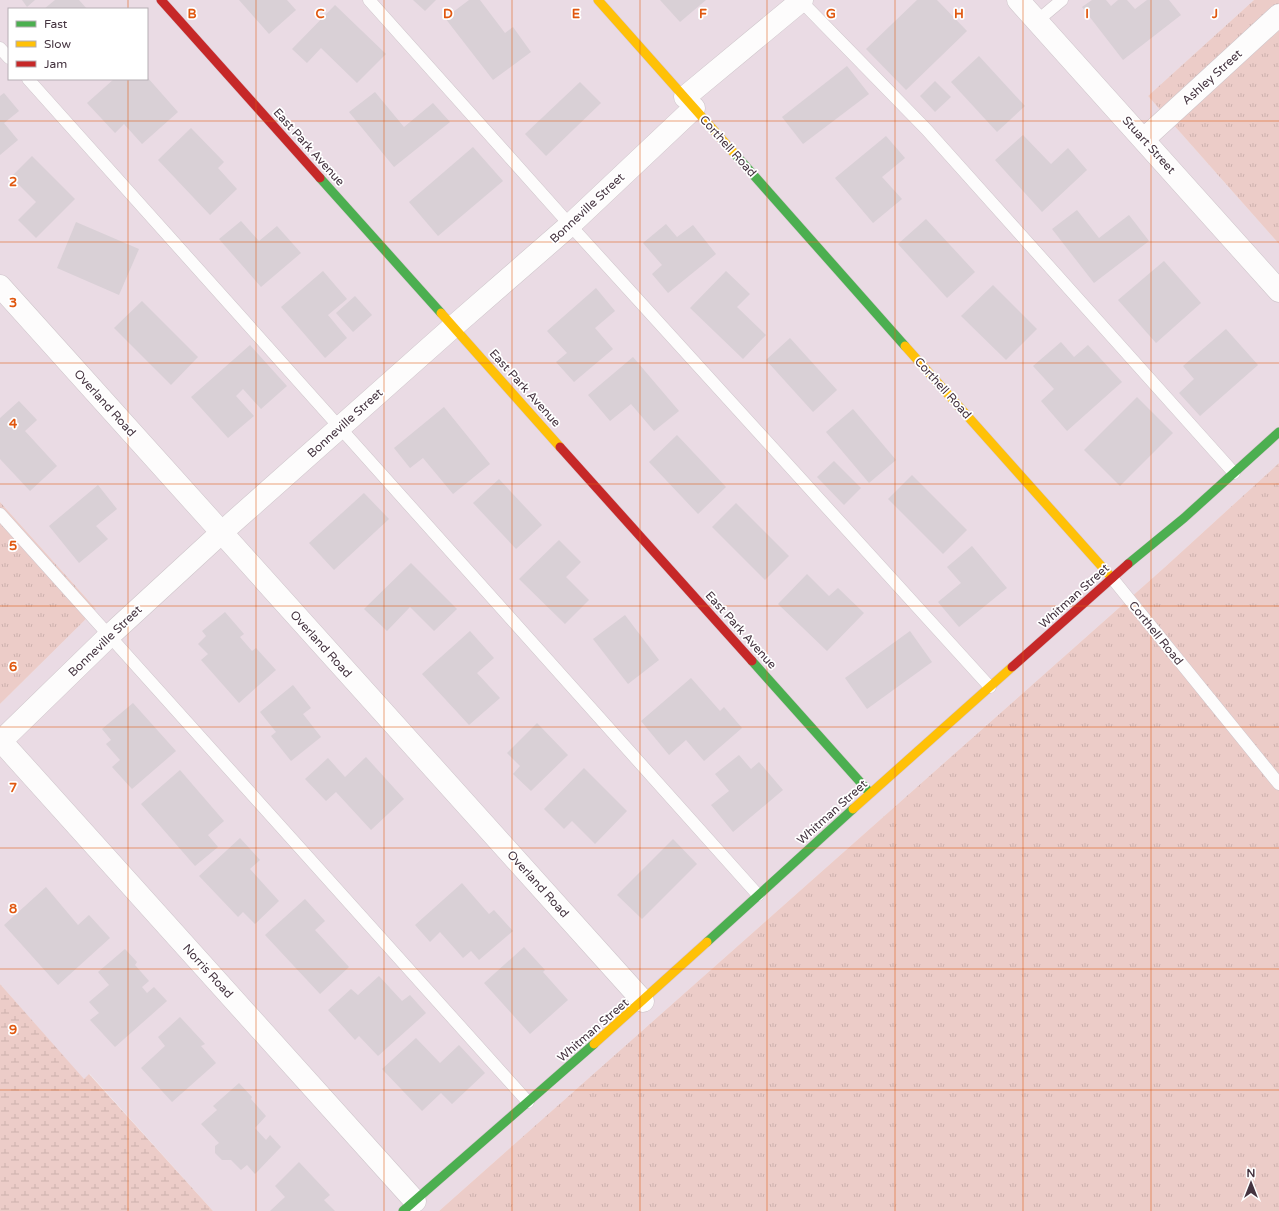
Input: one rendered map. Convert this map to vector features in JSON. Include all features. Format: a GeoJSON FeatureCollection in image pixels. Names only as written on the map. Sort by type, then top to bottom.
{"type":"FeatureCollection","features":[{"type":"Feature","properties":{"kind":"street","name":"East Park Avenue"},"geometry":{"type":"LineString","coordinates":[[161,0],[870,793]]}},
{"type":"Feature","properties":{"kind":"street","name":"Corthell Road"},"geometry":{"type":"LineString","coordinates":[[598,0],[1112,578]]}},
{"type":"Feature","properties":{"kind":"street","name":"Bonneville Street"},"geometry":{"type":"LineString","coordinates":[[1,742],[108,636],[340,427],[570,225],[690,103],[801,0]]}},
{"type":"Feature","properties":{"kind":"street","name":"Stuart Street"},"geometry":{"type":"LineString","coordinates":[[1018,0],[1279,291]]}},
{"type":"Feature","properties":{"kind":"street","name":"Ashley Street"},"geometry":{"type":"LineString","coordinates":[[1144,139],[1279,15]]}},
{"type":"Feature","properties":{"kind":"street","name":"Overland Road"},"geometry":{"type":"LineString","coordinates":[[0,286],[643,1001]]}},
{"type":"Feature","properties":{"kind":"street","name":"Whitman Street"},"geometry":{"type":"LineString","coordinates":[[409,1206],[643,1001],[870,793],[1112,578],[1184,518],[1279,432]]}},
{"type":"Feature","properties":{"kind":"street","name":"Norris Road"},"geometry":{"type":"LineString","coordinates":[[1,742],[409,1206]]}},
{"type":"Feature","properties":{"kind":"lane"},"geometry":{"type":"LineString","coordinates":[[369,0],[570,225],[990,687]]}},
{"type":"Feature","properties":{"kind":"lane"},"geometry":{"type":"LineString","coordinates":[[801,0],[926,129],[1234,473]]}},
{"type":"Feature","properties":{"kind":"lane"},"geometry":{"type":"LineString","coordinates":[[1037,21],[1062,0]]}},
{"type":"Feature","properties":{"kind":"lane"},"geometry":{"type":"LineString","coordinates":[[0,48],[8,57]]}},
{"type":"Feature","properties":{"kind":"lane"},"geometry":{"type":"LineString","coordinates":[[29,80],[758,895]]}},
{"type":"Feature","properties":{"kind":"lane"},"geometry":{"type":"LineString","coordinates":[[0,514],[528,1102]]}},
{"type":"Feature","properties":{"kind":"lane","name":"Corthell Road"},"geometry":{"type":"LineString","coordinates":[[1112,578],[1279,784]]}},
{"type":"Feature","properties":{"kind":"shaded area"},"geometry":{"type":"Polygon","coordinates":[[[0,0],[1254,0],[1148,96],[1279,244],[1279,463],[1165,567],[439,1211],[213,1211],[90,1074],[84,1080],[0,984],[0,704],[96,609],[0,502],[0,0]]]}},
{"type":"Feature","properties":{"kind":"green space"},"geometry":{"type":"Polygon","coordinates":[[[1254,0],[1279,0],[1279,244],[1148,96],[1254,0]]]}},
{"type":"Feature","properties":{"kind":"green space"},"geometry":{"type":"Polygon","coordinates":[[[1279,463],[1279,1211],[439,1211],[1165,567],[1279,463]]]}},
{"type":"Feature","properties":{"kind":"green space"},"geometry":{"type":"Polygon","coordinates":[[[0,502],[96,609],[0,704],[0,502]]]}},
{"type":"Feature","properties":{"kind":"green space"},"geometry":{"type":"Polygon","coordinates":[[[0,984],[84,1079],[89,1074],[213,1211],[0,1211],[0,984]]]}},
{"type":"Feature","properties":{"kind":"building"},"geometry":{"type":"Polygon","coordinates":[[[22,0],[35,0],[27,7],[22,0]]]}},
{"type":"Feature","properties":{"kind":"building"},"geometry":{"type":"Polygon","coordinates":[[[55,0],[79,0],[86,8],[45,8],[55,0]]]}},
{"type":"Feature","properties":{"kind":"building"},"geometry":{"type":"Polygon","coordinates":[[[239,0],[287,0],[296,10],[269,34],[239,0]]]}},
{"type":"Feature","properties":{"kind":"building"},"geometry":{"type":"Polygon","coordinates":[[[413,0],[436,0],[425,11],[413,0]]]}},
{"type":"Feature","properties":{"kind":"building"},"geometry":{"type":"Polygon","coordinates":[[[469,0],[480,0],[505,33],[513,27],[531,52],[493,80],[445,18],[469,0]]]}},
{"type":"Feature","properties":{"kind":"building"},"geometry":{"type":"Polygon","coordinates":[[[660,0],[706,0],[680,22],[660,0]]]}},
{"type":"Feature","properties":{"kind":"building"},"geometry":{"type":"Polygon","coordinates":[[[917,0],[937,0],[967,31],[906,90],[866,49],[917,0]]]}},
{"type":"Feature","properties":{"kind":"building"},"geometry":{"type":"Polygon","coordinates":[[[1092,0],[1106,0],[1111,6],[1118,0],[1127,0],[1135,9],[1147,0],[1169,0],[1181,15],[1123,60],[1082,7],[1092,0]]]}},
{"type":"Feature","properties":{"kind":"building"},"geometry":{"type":"Polygon","coordinates":[[[335,5],[386,54],[357,83],[321,48],[307,63],[292,49],[335,5]]]}},
{"type":"Feature","properties":{"kind":"building"},"geometry":{"type":"Polygon","coordinates":[[[979,56],[1025,106],[997,132],[951,82],[979,56]]]}},
{"type":"Feature","properties":{"kind":"building"},"geometry":{"type":"Polygon","coordinates":[[[847,66],[869,94],[803,144],[782,117],[847,66]]]}},
{"type":"Feature","properties":{"kind":"building"},"geometry":{"type":"Polygon","coordinates":[[[148,78],[178,112],[142,144],[124,124],[115,133],[87,103],[113,80],[148,80],[148,78]]]}},
{"type":"Feature","properties":{"kind":"building"},"geometry":{"type":"Polygon","coordinates":[[[935,81],[951,97],[935,112],[920,96],[935,81]]]}},
{"type":"Feature","properties":{"kind":"building"},"geometry":{"type":"Polygon","coordinates":[[[580,82],[601,103],[546,156],[525,134],[580,82]]]}},
{"type":"Feature","properties":{"kind":"building"},"geometry":{"type":"Polygon","coordinates":[[[375,92],[404,127],[433,103],[450,122],[394,167],[349,112],[375,92]]]}},
{"type":"Feature","properties":{"kind":"building"},"geometry":{"type":"Polygon","coordinates":[[[4,93],[19,111],[4,123],[18,140],[0,155],[0,96],[4,93]]]}},
{"type":"Feature","properties":{"kind":"building"},"geometry":{"type":"Polygon","coordinates":[[[191,128],[224,162],[218,168],[237,189],[210,215],[158,160],[191,128]]]}},
{"type":"Feature","properties":{"kind":"building"},"geometry":{"type":"Polygon","coordinates":[[[1023,135],[1051,164],[1068,148],[1087,170],[1042,212],[995,160],[1023,135]]]}},
{"type":"Feature","properties":{"kind":"building"},"geometry":{"type":"Polygon","coordinates":[[[886,136],[905,158],[882,177],[902,199],[873,223],[835,178],[886,136]]]}},
{"type":"Feature","properties":{"kind":"building"},"geometry":{"type":"Polygon","coordinates":[[[473,147],[503,181],[438,236],[409,202],[473,147]]]}},
{"type":"Feature","properties":{"kind":"building"},"geometry":{"type":"Polygon","coordinates":[[[32,156],[75,199],[36,238],[18,220],[36,202],[11,177],[32,156]]]}},
{"type":"Feature","properties":{"kind":"building"},"geometry":{"type":"Polygon","coordinates":[[[1077,210],[1099,238],[1129,215],[1149,241],[1094,283],[1052,229],[1077,210]]]}},
{"type":"Feature","properties":{"kind":"building"},"geometry":{"type":"Polygon","coordinates":[[[926,219],[975,272],[947,298],[898,244],[926,219]]]}},
{"type":"Feature","properties":{"kind":"building"},"geometry":{"type":"Polygon","coordinates":[[[241,221],[259,241],[277,226],[301,253],[261,287],[219,239],[241,221]]]}},
{"type":"Feature","properties":{"kind":"building"},"geometry":{"type":"Polygon","coordinates":[[[76,222],[139,249],[119,295],[57,268],[76,222]]]}},
{"type":"Feature","properties":{"kind":"building"},"geometry":{"type":"Polygon","coordinates":[[[666,224],[677,237],[693,225],[716,254],[668,293],[652,274],[662,265],[643,243],[666,224]]]}},
{"type":"Feature","properties":{"kind":"building"},"geometry":{"type":"Polygon","coordinates":[[[1164,261],[1201,303],[1156,343],[1118,300],[1164,261]]]}},
{"type":"Feature","properties":{"kind":"building"},"geometry":{"type":"Polygon","coordinates":[[[323,271],[347,299],[328,315],[347,338],[325,358],[281,307],[323,271]]]}},
{"type":"Feature","properties":{"kind":"building"},"geometry":{"type":"Polygon","coordinates":[[[726,271],[750,294],[737,307],[766,335],[743,359],[690,308],[726,271]]]}},
{"type":"Feature","properties":{"kind":"building"},"geometry":{"type":"Polygon","coordinates":[[[993,285],[1037,329],[1006,360],[961,316],[993,285]]]}},
{"type":"Feature","properties":{"kind":"building"},"geometry":{"type":"Polygon","coordinates":[[[596,288],[615,311],[595,328],[613,349],[574,382],[556,362],[567,353],[547,331],[596,288]]]}},
{"type":"Feature","properties":{"kind":"building"},"geometry":{"type":"Polygon","coordinates":[[[355,296],[372,315],[353,332],[336,313],[355,296]]]}},
{"type":"Feature","properties":{"kind":"building"},"geometry":{"type":"Polygon","coordinates":[[[142,301],[198,357],[171,385],[114,328],[142,301]]]}},
{"type":"Feature","properties":{"kind":"building"},"geometry":{"type":"Polygon","coordinates":[[[1226,329],[1258,365],[1200,416],[1179,393],[1194,379],[1183,366],[1226,329]]]}},
{"type":"Feature","properties":{"kind":"building"},"geometry":{"type":"Polygon","coordinates":[[[790,338],[837,390],[813,412],[766,360],[790,338]]]}},
{"type":"Feature","properties":{"kind":"building"},"geometry":{"type":"Polygon","coordinates":[[[1061,342],[1074,357],[1088,345],[1122,382],[1067,431],[1041,401],[1054,389],[1033,366],[1061,342]]]}},
{"type":"Feature","properties":{"kind":"building"},"geometry":{"type":"Polygon","coordinates":[[[250,345],[287,386],[261,409],[243,389],[236,396],[254,416],[228,438],[191,397],[250,345]]]}},
{"type":"Feature","properties":{"kind":"building"},"geometry":{"type":"Polygon","coordinates":[[[633,357],[679,411],[654,431],[631,404],[610,421],[588,395],[633,357]]]}},
{"type":"Feature","properties":{"kind":"building"},"geometry":{"type":"Polygon","coordinates":[[[1137,397],[1173,433],[1120,486],[1084,450],[1137,397]]]}},
{"type":"Feature","properties":{"kind":"building"},"geometry":{"type":"Polygon","coordinates":[[[19,401],[37,420],[25,431],[57,466],[30,491],[0,459],[0,418],[19,401]]]}},
{"type":"Feature","properties":{"kind":"building"},"geometry":{"type":"Polygon","coordinates":[[[444,407],[490,464],[453,494],[423,458],[410,468],[394,448],[444,407]]]}},
{"type":"Feature","properties":{"kind":"building"},"geometry":{"type":"Polygon","coordinates":[[[853,409],[896,460],[869,483],[826,432],[853,409]]]}},
{"type":"Feature","properties":{"kind":"building"},"geometry":{"type":"Polygon","coordinates":[[[677,435],[726,487],[698,514],[649,462],[677,435]]]}},
{"type":"Feature","properties":{"kind":"building"},"geometry":{"type":"Polygon","coordinates":[[[834,461],[861,488],[844,505],[817,477],[834,461]]]}},
{"type":"Feature","properties":{"kind":"building"},"geometry":{"type":"Polygon","coordinates":[[[912,475],[967,530],[943,554],[888,499],[912,475]]]}},
{"type":"Feature","properties":{"kind":"building"},"geometry":{"type":"Polygon","coordinates":[[[499,479],[542,525],[516,549],[473,503],[499,479]]]}},
{"type":"Feature","properties":{"kind":"building"},"geometry":{"type":"Polygon","coordinates":[[[98,485],[117,509],[96,526],[108,539],[79,563],[49,526],[98,485]]]}},
{"type":"Feature","properties":{"kind":"building"},"geometry":{"type":"Polygon","coordinates":[[[364,493],[389,519],[334,570],[309,543],[364,493]]]}},
{"type":"Feature","properties":{"kind":"building"},"geometry":{"type":"Polygon","coordinates":[[[736,503],[789,556],[765,580],[712,527],[736,503]]]}},
{"type":"Feature","properties":{"kind":"building"},"geometry":{"type":"Polygon","coordinates":[[[559,540],[581,562],[566,577],[589,600],[565,624],[519,579],[559,540]]]}},
{"type":"Feature","properties":{"kind":"building"},"geometry":{"type":"Polygon","coordinates":[[[972,546],[1007,588],[959,627],[938,602],[961,583],[947,567],[972,546]]]}},
{"type":"Feature","properties":{"kind":"building"},"geometry":{"type":"Polygon","coordinates":[[[411,563],[457,609],[434,631],[410,607],[387,631],[364,609],[411,563]]]}},
{"type":"Feature","properties":{"kind":"building"},"geometry":{"type":"Polygon","coordinates":[[[807,574],[829,596],[838,588],[864,613],[827,651],[778,604],[807,574]]]}},
{"type":"Feature","properties":{"kind":"building"},"geometry":{"type":"Polygon","coordinates":[[[225,612],[244,634],[240,637],[252,651],[256,648],[276,670],[239,703],[201,660],[208,654],[198,644],[206,636],[202,631],[225,612]]]}},
{"type":"Feature","properties":{"kind":"building"},"geometry":{"type":"Polygon","coordinates":[[[625,615],[659,660],[628,684],[593,639],[625,615]]]}},
{"type":"Feature","properties":{"kind":"building"},"geometry":{"type":"Polygon","coordinates":[[[470,631],[494,658],[477,673],[500,698],[469,725],[422,674],[470,631]]]}},
{"type":"Feature","properties":{"kind":"building"},"geometry":{"type":"Polygon","coordinates":[[[910,631],[932,662],[867,709],[845,678],[910,631]]]}},
{"type":"Feature","properties":{"kind":"building"},"geometry":{"type":"Polygon","coordinates":[[[691,678],[720,711],[724,707],[742,728],[704,761],[686,740],[669,755],[641,721],[691,678]]]}},
{"type":"Feature","properties":{"kind":"building"},"geometry":{"type":"Polygon","coordinates":[[[293,685],[311,708],[303,714],[321,737],[291,761],[271,736],[276,732],[260,712],[293,685]]]}},
{"type":"Feature","properties":{"kind":"building"},"geometry":{"type":"Polygon","coordinates":[[[133,703],[176,751],[132,789],[112,767],[120,760],[106,744],[111,740],[102,729],[133,703]]]}},
{"type":"Feature","properties":{"kind":"building"},"geometry":{"type":"Polygon","coordinates":[[[537,723],[568,755],[531,791],[513,774],[520,766],[507,753],[537,723]]]}},
{"type":"Feature","properties":{"kind":"building"},"geometry":{"type":"Polygon","coordinates":[[[739,755],[751,769],[759,762],[783,790],[733,832],[711,805],[729,791],[715,774],[739,755]]]}},
{"type":"Feature","properties":{"kind":"building"},"geometry":{"type":"Polygon","coordinates":[[[366,757],[404,799],[371,830],[336,792],[326,801],[305,779],[328,758],[345,777],[366,757]]]}},
{"type":"Feature","properties":{"kind":"building"},"geometry":{"type":"Polygon","coordinates":[[[584,768],[627,811],[595,844],[572,821],[564,829],[544,809],[584,768]]]}},
{"type":"Feature","properties":{"kind":"building"},"geometry":{"type":"Polygon","coordinates":[[[180,770],[224,821],[208,835],[218,847],[195,866],[141,804],[180,770]]]}},
{"type":"Feature","properties":{"kind":"building"},"geometry":{"type":"Polygon","coordinates":[[[240,838],[260,860],[250,869],[279,901],[255,924],[243,912],[238,917],[199,876],[240,838]]]}},
{"type":"Feature","properties":{"kind":"building"},"geometry":{"type":"Polygon","coordinates":[[[673,839],[697,864],[642,919],[617,895],[673,839]]]}},
{"type":"Feature","properties":{"kind":"building"},"geometry":{"type":"Polygon","coordinates":[[[462,883],[489,914],[494,910],[513,931],[479,960],[471,951],[463,958],[440,932],[430,942],[415,925],[462,883]]]}},
{"type":"Feature","properties":{"kind":"building"},"geometry":{"type":"Polygon","coordinates":[[[46,887],[78,925],[89,915],[110,938],[58,985],[4,925],[46,887]]]}},
{"type":"Feature","properties":{"kind":"building"},"geometry":{"type":"Polygon","coordinates":[[[305,899],[325,921],[315,930],[349,967],[320,994],[265,935],[305,899]]]}},
{"type":"Feature","properties":{"kind":"building"},"geometry":{"type":"Polygon","coordinates":[[[524,947],[545,970],[543,972],[568,1000],[530,1034],[484,983],[524,947]]]}},
{"type":"Feature","properties":{"kind":"building"},"geometry":{"type":"Polygon","coordinates":[[[125,949],[137,962],[135,965],[149,981],[142,987],[147,993],[154,987],[167,1001],[115,1047],[90,1020],[99,1013],[89,1002],[109,985],[98,972],[125,949]]]}},
{"type":"Feature","properties":{"kind":"building"},"geometry":{"type":"Polygon","coordinates":[[[379,976],[402,1001],[410,995],[426,1013],[378,1056],[359,1036],[355,1040],[328,1010],[351,989],[358,995],[379,976]]]}},
{"type":"Feature","properties":{"kind":"building"},"geometry":{"type":"Polygon","coordinates":[[[180,1017],[205,1044],[201,1046],[216,1063],[172,1102],[141,1068],[165,1046],[158,1037],[180,1017]]]}},
{"type":"Feature","properties":{"kind":"building"},"geometry":{"type":"Polygon","coordinates":[[[416,1038],[440,1063],[459,1045],[485,1073],[452,1104],[441,1093],[422,1111],[382,1069],[416,1038]]]}},
{"type":"Feature","properties":{"kind":"building"},"geometry":{"type":"Polygon","coordinates":[[[239,1083],[266,1116],[255,1128],[266,1140],[270,1135],[281,1147],[255,1174],[247,1165],[241,1170],[231,1160],[222,1160],[215,1153],[215,1146],[219,1143],[201,1124],[217,1110],[213,1106],[239,1083]]]}},
{"type":"Feature","properties":{"kind":"building"},"geometry":{"type":"Polygon","coordinates":[[[299,1162],[330,1195],[324,1200],[335,1211],[270,1211],[285,1197],[275,1186],[299,1162]]]}},
{"type":"Feature","properties":{"kind":"traffic: fast"},"geometry":{"type":"LineString","coordinates":[[734,153],[905,346]]}},
{"type":"Feature","properties":{"kind":"traffic: fast"},"geometry":{"type":"LineString","coordinates":[[320,178],[441,313]]}},
{"type":"Feature","properties":{"kind":"traffic: fast"},"geometry":{"type":"LineString","coordinates":[[1128,564],[1184,518],[1279,432]]}},
{"type":"Feature","properties":{"kind":"traffic: fast"},"geometry":{"type":"LineString","coordinates":[[752,661],[870,793]]}},
{"type":"Feature","properties":{"kind":"traffic: fast"},"geometry":{"type":"LineString","coordinates":[[707,942],[853,809]]}},
{"type":"Feature","properties":{"kind":"traffic: fast"},"geometry":{"type":"LineString","coordinates":[[403,1211],[594,1044]]}},
{"type":"Feature","properties":{"kind":"traffic: slow"},"geometry":{"type":"LineString","coordinates":[[598,0],[734,153]]}},
{"type":"Feature","properties":{"kind":"traffic: slow"},"geometry":{"type":"LineString","coordinates":[[441,313],[560,447]]}},
{"type":"Feature","properties":{"kind":"traffic: slow"},"geometry":{"type":"LineString","coordinates":[[905,346],[1112,578]]}},
{"type":"Feature","properties":{"kind":"traffic: slow"},"geometry":{"type":"LineString","coordinates":[[853,809],[1012,667]]}},
{"type":"Feature","properties":{"kind":"traffic: slow"},"geometry":{"type":"LineString","coordinates":[[594,1044],[707,942]]}},
{"type":"Feature","properties":{"kind":"traffic: jam"},"geometry":{"type":"LineString","coordinates":[[161,0],[320,178]]}},
{"type":"Feature","properties":{"kind":"traffic: jam"},"geometry":{"type":"LineString","coordinates":[[560,447],[752,661]]}},
{"type":"Feature","properties":{"kind":"traffic: jam"},"geometry":{"type":"LineString","coordinates":[[1012,667],[1128,564]]}}]}
